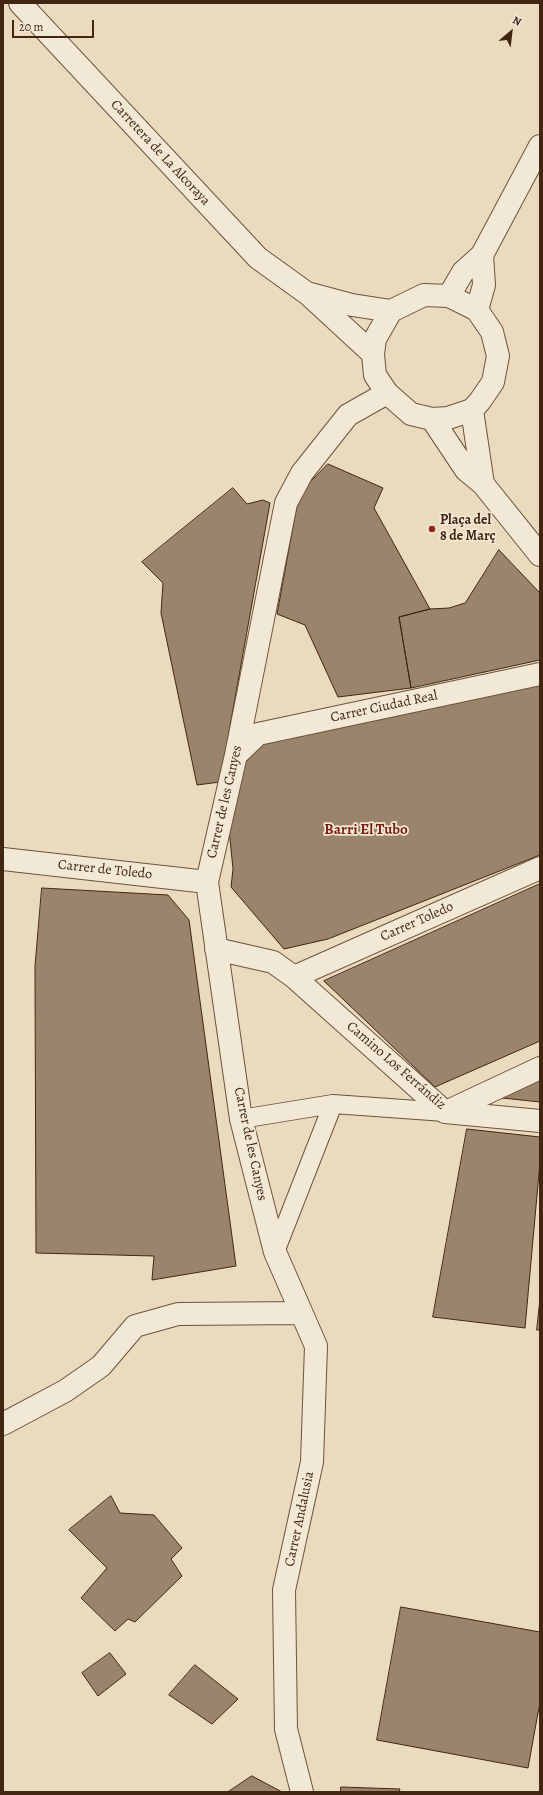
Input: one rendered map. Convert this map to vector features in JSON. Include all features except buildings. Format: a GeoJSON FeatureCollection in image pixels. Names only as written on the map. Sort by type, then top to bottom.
{"type":"FeatureCollection","features":[{"type":"Feature","properties":{"kind":"street","name":"Carretera de La Alcoraya"},"geometry":{"type":"LineString","coordinates":[[20,3],[258,258],[308,294],[373,354]]}},
{"type":"Feature","properties":{"kind":"street"},"geometry":{"type":"LineString","coordinates":[[449,296],[463,272],[482,255],[540,146]]}},
{"type":"Feature","properties":{"kind":"street"},"geometry":{"type":"LineString","coordinates":[[477,310],[484,285],[482,255]]}},
{"type":"Feature","properties":{"kind":"street","name":"Carretera de La Alcoraya"},"geometry":{"type":"LineString","coordinates":[[308,294],[352,305],[391,311]]}},
{"type":"Feature","properties":{"kind":"street"},"geometry":{"type":"LineString","coordinates":[[424,296],[449,296],[477,310],[492,332],[498,356],[493,382],[472,410],[448,418],[432,419],[410,414],[387,393],[375,375],[373,354],[375,339],[391,311],[424,296]]}},
{"type":"Feature","properties":{"kind":"street","name":"Carrer de les Canyes"},"geometry":{"type":"LineString","coordinates":[[275,1252],[241,1119],[207,882],[236,755],[286,503],[302,473],[348,415],[387,393]]}},
{"type":"Feature","properties":{"kind":"street"},"geometry":{"type":"LineString","coordinates":[[472,410],[482,484]]}},
{"type":"Feature","properties":{"kind":"street"},"geometry":{"type":"LineString","coordinates":[[432,419],[466,470],[482,484],[540,555]]}},
{"type":"Feature","properties":{"kind":"street","name":"Carrer Ciudad Real"},"geometry":{"type":"LineString","coordinates":[[236,755],[258,734],[540,674]]}},
{"type":"Feature","properties":{"kind":"street","name":"Carrer de Toledo"},"geometry":{"type":"LineString","coordinates":[[3,859],[207,882]]}},
{"type":"Feature","properties":{"kind":"street","name":"Carrer Toledo"},"geometry":{"type":"LineString","coordinates":[[294,977],[540,868]]}},
{"type":"Feature","properties":{"kind":"street","name":"Camino Los Ferrándiz"},"geometry":{"type":"LineString","coordinates":[[216,949],[273,962],[294,977],[445,1112],[540,1121]]}},
{"type":"Feature","properties":{"kind":"street"},"geometry":{"type":"LineString","coordinates":[[241,1119],[333,1104],[445,1112],[540,1068]]}},
{"type":"Feature","properties":{"kind":"street"},"geometry":{"type":"LineString","coordinates":[[275,1252],[333,1104]]}},
{"type":"Feature","properties":{"kind":"street","name":"Carrer Andalusia"},"geometry":{"type":"LineString","coordinates":[[275,1252],[316,1346],[312,1462],[284,1590],[286,1729],[302,1792]]}},
{"type":"Feature","properties":{"kind":"street"},"geometry":{"type":"LineString","coordinates":[[3,1424],[65,1391],[101,1366],[135,1326],[178,1314],[301,1313]]}},
{"type":"Feature","properties":{"kind":"place","name":"Plaça del 8 de Març"},"geometry":{"type":"Point","coordinates":[432,529]}},
{"type":"Feature","properties":{"kind":"district","name":"Barri El Tubo"},"geometry":{"type":"Point","coordinates":[366,830]}}]}
